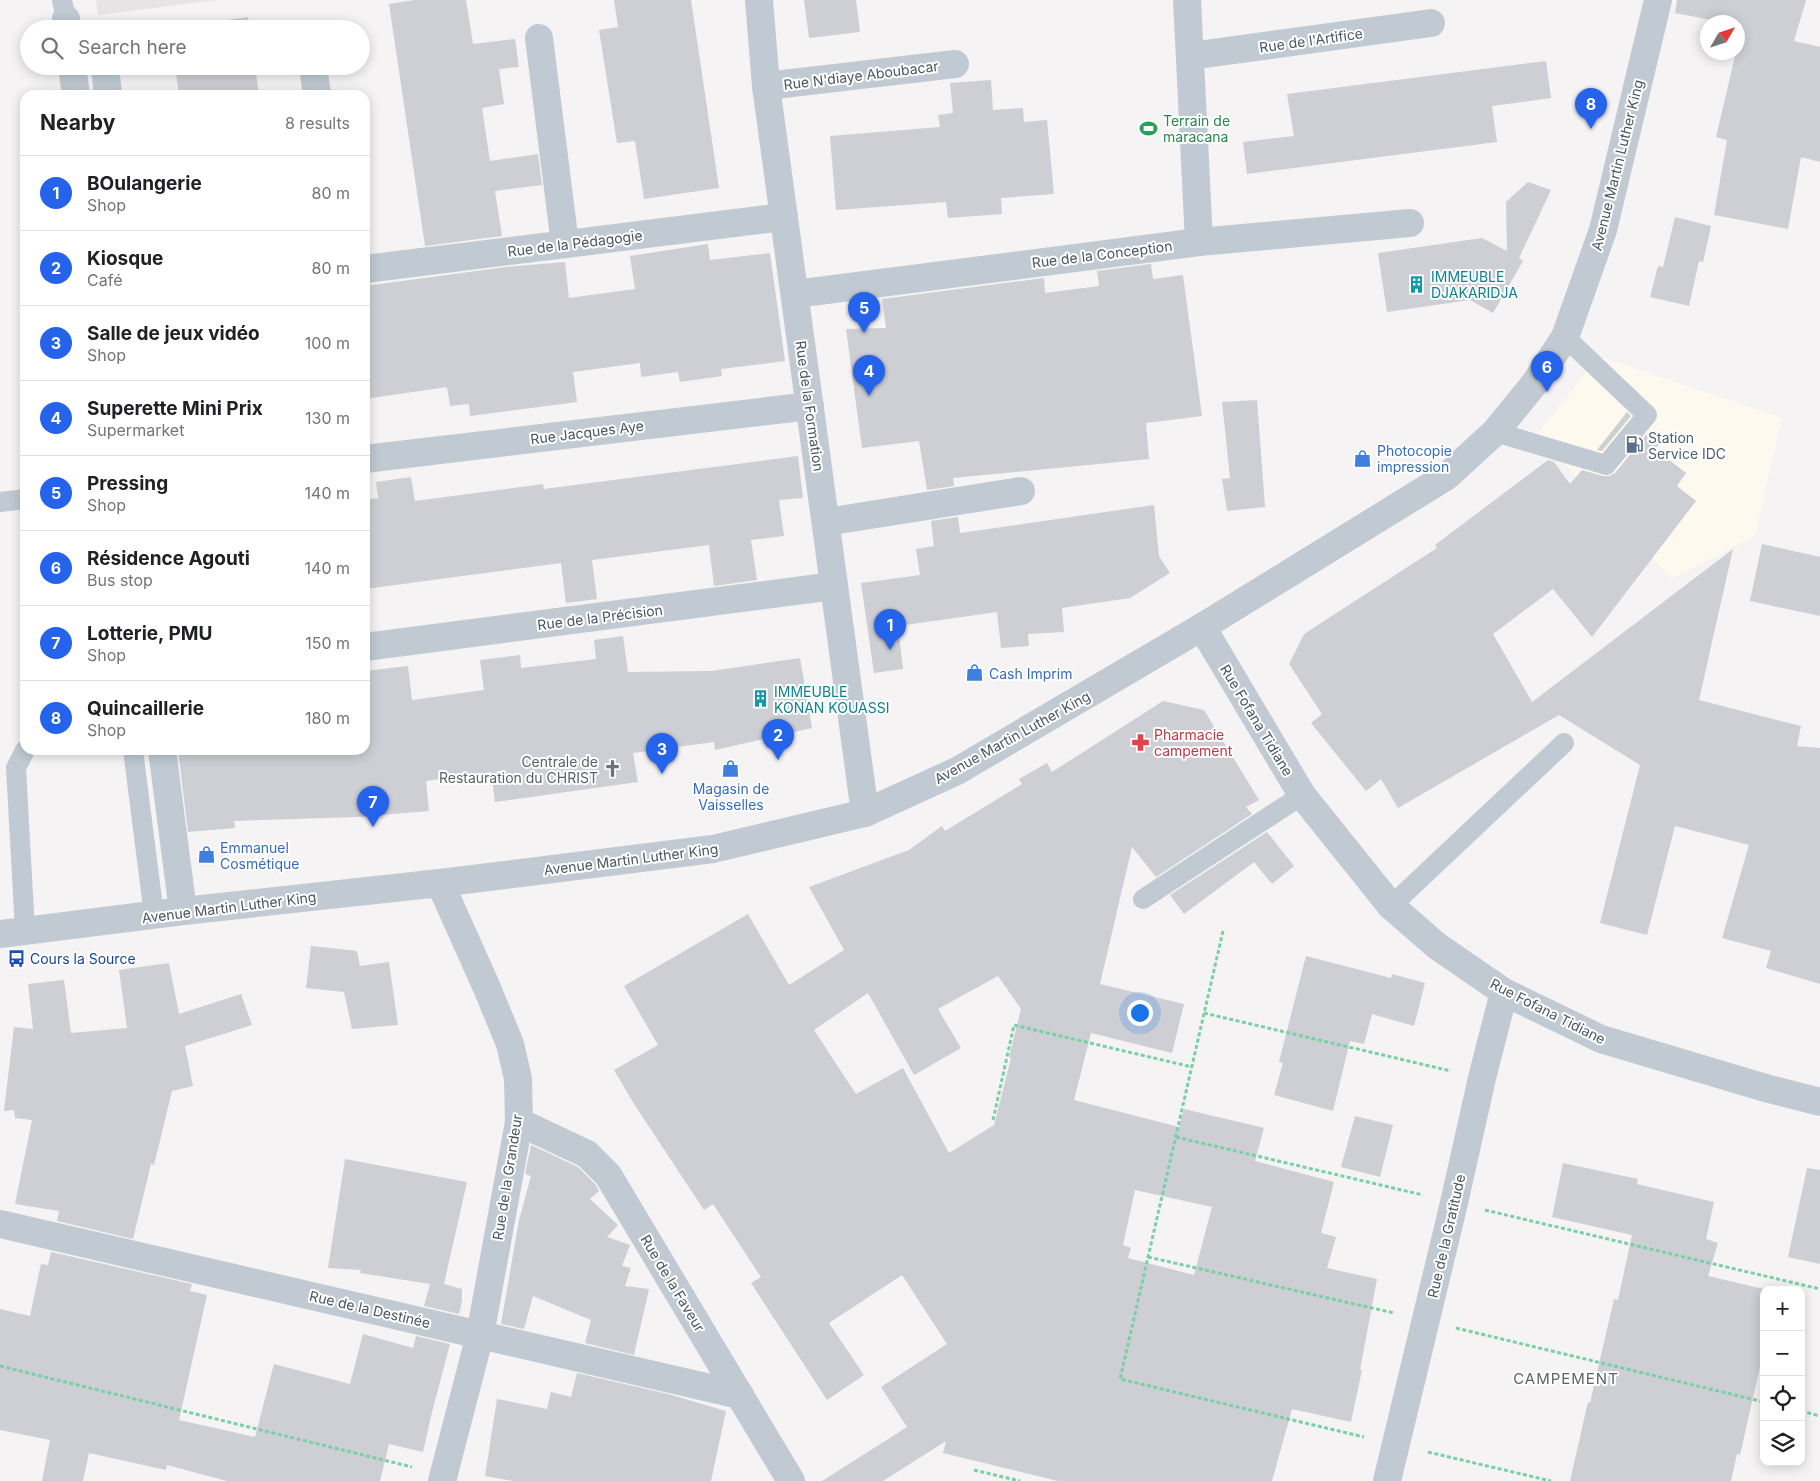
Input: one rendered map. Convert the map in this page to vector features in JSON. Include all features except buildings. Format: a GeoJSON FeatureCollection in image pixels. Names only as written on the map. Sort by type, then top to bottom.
{"type":"FeatureCollection","features":[{"type":"Feature","properties":{"kind":"street","name":"Rue de la Formation"},"geometry":{"type":"LineString","coordinates":[[759,0],[766,86],[865,813]]}},
{"type":"Feature","properties":{"kind":"street"},"geometry":{"type":"LineString","coordinates":[[1187,0],[1198,242]]}},
{"type":"Feature","properties":{"kind":"street","name":"Avenue Martin Luther King"},"geometry":{"type":"LineString","coordinates":[[12,933],[713,849],[865,813],[957,771],[1202,628],[1447,476],[1495,432],[1535,384],[1565,337],[1603,230],[1658,0]]}},
{"type":"Feature","properties":{"kind":"street","name":"Rue de l'Artifice"},"geometry":{"type":"LineString","coordinates":[[1190,56],[1431,22]]}},
{"type":"Feature","properties":{"kind":"street"},"geometry":{"type":"LineString","coordinates":[[539,38],[565,244]]}},
{"type":"Feature","properties":{"kind":"street","name":"Rue N'diaye Aboubacar"},"geometry":{"type":"LineString","coordinates":[[766,86],[955,64]]}},
{"type":"Feature","properties":{"kind":"street"},"geometry":{"type":"LineString","coordinates":[[73,75],[75,90]]}},
{"type":"Feature","properties":{"kind":"street"},"geometry":{"type":"LineString","coordinates":[[106,75],[107,90]]}},
{"type":"Feature","properties":{"kind":"street"},"geometry":{"type":"LineString","coordinates":[[314,75],[316,90]]}},
{"type":"Feature","properties":{"kind":"street","name":"Rue de la Pédagogie"},"geometry":{"type":"LineString","coordinates":[[370,268],[784,218]]}},
{"type":"Feature","properties":{"kind":"street","name":"Rue de la Conception"},"geometry":{"type":"LineString","coordinates":[[795,294],[1198,242],[1410,223]]}},
{"type":"Feature","properties":{"kind":"street","name":"Rue Jacques Aye"},"geometry":{"type":"LineString","coordinates":[[370,458],[810,406]]}},
{"type":"Feature","properties":{"kind":"street"},"geometry":{"type":"LineString","coordinates":[[826,522],[1020,491]]}},
{"type":"Feature","properties":{"kind":"street","name":"Rue de la Précision"},"geometry":{"type":"LineString","coordinates":[[370,646],[834,586]]}},
{"type":"Feature","properties":{"kind":"street","name":"Rue Fofana Tidiane"},"geometry":{"type":"LineString","coordinates":[[1202,628],[1302,795],[1391,906],[1437,946],[1504,992],[1601,1039],[1769,1089],[1820,1102]]}},
{"type":"Feature","properties":{"kind":"street"},"geometry":{"type":"LineString","coordinates":[[163,755],[183,911]]}},
{"type":"Feature","properties":{"kind":"street","name":"Rue de la Grandeur"},"geometry":{"type":"LineString","coordinates":[[440,883],[510,1044],[518,1079],[519,1122],[480,1335],[443,1478]]}},
{"type":"Feature","properties":{"kind":"street","name":"Rue de la Gratitude"},"geometry":{"type":"LineString","coordinates":[[1387,1481],[1504,992]]}},
{"type":"Feature","properties":{"kind":"street","name":"Rue de la Faveur"},"geometry":{"type":"LineString","coordinates":[[519,1122],[587,1154],[608,1175],[791,1481]]}},
{"type":"Feature","properties":{"kind":"street","name":"Rue de la Destinée"},"geometry":{"type":"LineString","coordinates":[[0,1224],[740,1395]]}},
{"type":"Feature","properties":{"kind":"lane"},"geometry":{"type":"LineString","coordinates":[[1495,432],[1606,464],[1647,415],[1565,337]]}},
{"type":"Feature","properties":{"kind":"lane"},"geometry":{"type":"LineString","coordinates":[[0,502],[20,500]]}},
{"type":"Feature","properties":{"kind":"lane"},"geometry":{"type":"LineString","coordinates":[[1391,906],[1564,743]]}},
{"type":"Feature","properties":{"kind":"lane"},"geometry":{"type":"LineString","coordinates":[[12,933],[16,768],[22,755]]}},
{"type":"Feature","properties":{"kind":"lane"},"geometry":{"type":"LineString","coordinates":[[134,755],[154,915]]}},
{"type":"Feature","properties":{"kind":"lane"},"geometry":{"type":"LineString","coordinates":[[1143,899],[1302,795]]}},
{"type":"Feature","properties":{"kind":"path"},"geometry":{"type":"LineString","coordinates":[[1223,931],[1120,1379],[1551,1481]]}},
{"type":"Feature","properties":{"kind":"path"},"geometry":{"type":"LineString","coordinates":[[1204,1013],[1482,1078]]}},
{"type":"Feature","properties":{"kind":"path"},"geometry":{"type":"LineString","coordinates":[[993,1120],[1014,1025],[1192,1067]]}},
{"type":"Feature","properties":{"kind":"path"},"geometry":{"type":"LineString","coordinates":[[1176,1137],[1820,1289]]}},
{"type":"Feature","properties":{"kind":"path"},"geometry":{"type":"LineString","coordinates":[[0,1366],[443,1478]]}},
{"type":"Feature","properties":{"kind":"path"},"geometry":{"type":"LineString","coordinates":[[1805,1412],[1820,1416]]}},
{"type":"Feature","properties":{"kind":"path"},"geometry":{"type":"LineString","coordinates":[[974,1470],[1020,1481]]}},
{"type":"Feature","properties":{"kind":"shaded area"},"geometry":{"type":"Polygon","coordinates":[[[96,0],[217,0],[98,15],[96,0]]]}},
{"type":"Feature","properties":{"kind":"shaded area"},"geometry":{"type":"Polygon","coordinates":[[[1599,356],[1782,418],[1755,536],[1672,579],[1537,434],[1599,356]]]}},
{"type":"Feature","properties":{"kind":"place","name":"Terrain de maracana"},"geometry":{"type":"Point","coordinates":[1149,128]}},
{"type":"Feature","properties":{"kind":"place","name":"Quincaillerie"},"geometry":{"type":"Point","coordinates":[1591,129]}},
{"type":"Feature","properties":{"kind":"place","name":"IMMEUBLE DJAKARIDJA"},"geometry":{"type":"Point","coordinates":[1417,284]}},
{"type":"Feature","properties":{"kind":"place","name":"Pressing"},"geometry":{"type":"Point","coordinates":[864,333]}},
{"type":"Feature","properties":{"kind":"place","name":"Résidence Agouti"},"geometry":{"type":"Point","coordinates":[1547,392]}},
{"type":"Feature","properties":{"kind":"place","name":"Superette Mini Prix"},"geometry":{"type":"Point","coordinates":[869,396]}},
{"type":"Feature","properties":{"kind":"place","name":"Station Service IDC"},"geometry":{"type":"Point","coordinates":[1634,445]}},
{"type":"Feature","properties":{"kind":"place","name":"Photocopie impression"},"geometry":{"type":"Point","coordinates":[1363,458]}},
{"type":"Feature","properties":{"kind":"place","name":"BOulangerie"},"geometry":{"type":"Point","coordinates":[890,650]}},
{"type":"Feature","properties":{"kind":"place","name":"Cash Imprim"},"geometry":{"type":"Point","coordinates":[975,673]}},
{"type":"Feature","properties":{"kind":"place","name":"IMMEUBLE KONAN KOUASSI"},"geometry":{"type":"Point","coordinates":[760,699]}},
{"type":"Feature","properties":{"kind":"place","name":"Pharmacie campement"},"geometry":{"type":"Point","coordinates":[1140,742]}},
{"type":"Feature","properties":{"kind":"place","name":"Kiosque"},"geometry":{"type":"Point","coordinates":[778,760]}},
{"type":"Feature","properties":{"kind":"place","name":"Magasin de Vaisselles"},"geometry":{"type":"Point","coordinates":[731,768]}},
{"type":"Feature","properties":{"kind":"place","name":"Centrale de Restauration du CHRIST"},"geometry":{"type":"Point","coordinates":[612,769]}},
{"type":"Feature","properties":{"kind":"place","name":"Salle de jeux vidéo"},"geometry":{"type":"Point","coordinates":[662,774]}},
{"type":"Feature","properties":{"kind":"place","name":"Lotterie, PMU"},"geometry":{"type":"Point","coordinates":[373,827]}},
{"type":"Feature","properties":{"kind":"place","name":"Emmanuel Cosmétique"},"geometry":{"type":"Point","coordinates":[206,855]}},
{"type":"Feature","properties":{"kind":"place","name":"Cours la Source"},"geometry":{"type":"Point","coordinates":[16,958]}},
{"type":"Feature","properties":{"kind":"district","name":"CAMPEMENT"},"geometry":{"type":"Point","coordinates":[1566,1378]}}]}
